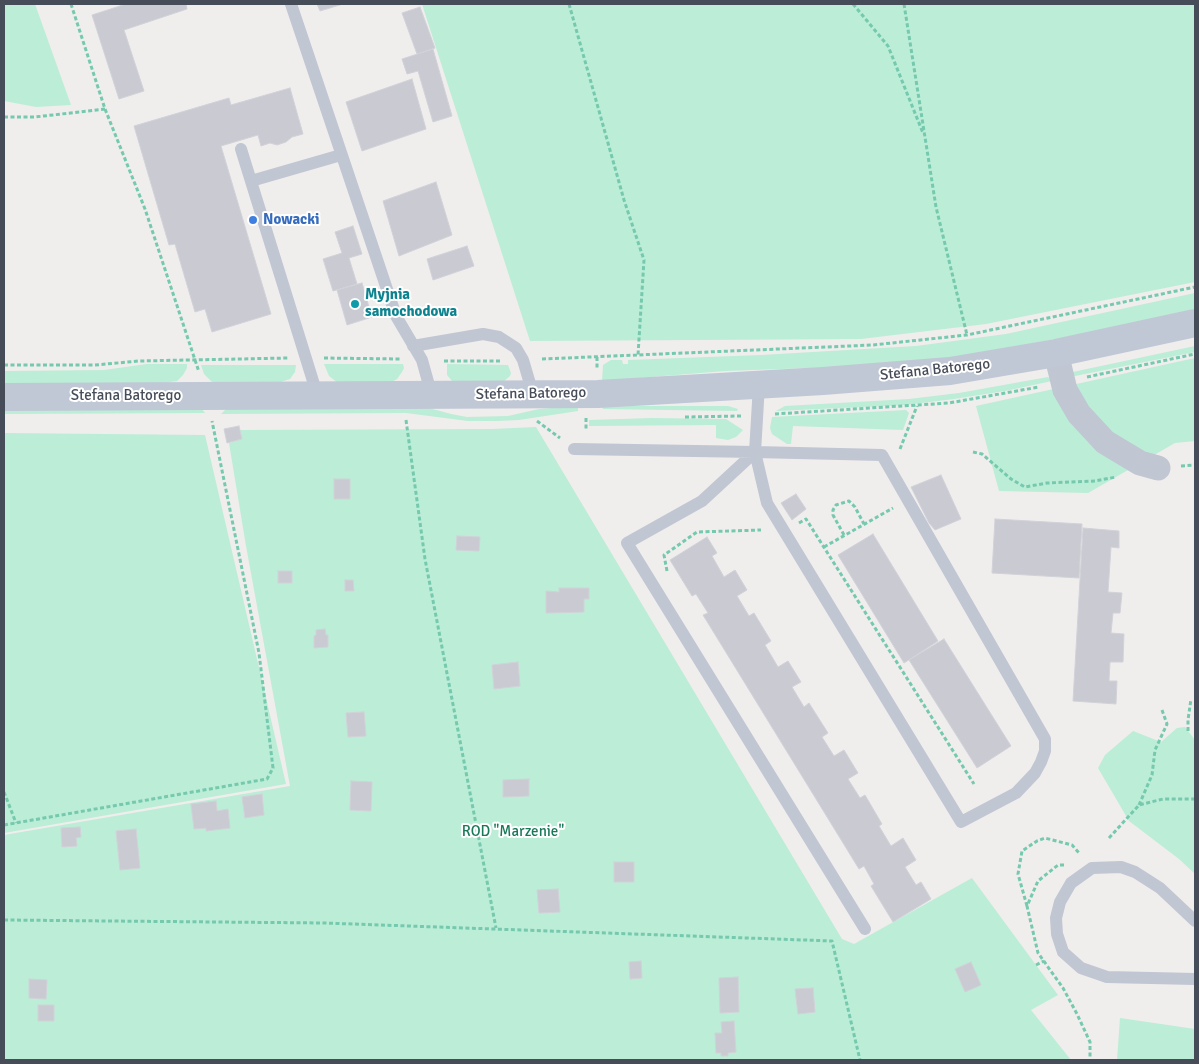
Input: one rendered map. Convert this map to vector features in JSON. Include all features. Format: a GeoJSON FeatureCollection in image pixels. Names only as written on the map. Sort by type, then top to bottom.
{"type":"FeatureCollection","features":[{"type":"Feature","properties":{"kind":"main road","name":"Stefana Batorego"},"geometry":{"type":"LineString","coordinates":[[4,397],[598,394],[759,384],[950,371],[1056,353],[1195,323]]}},
{"type":"Feature","properties":{"kind":"street"},"geometry":{"type":"LineString","coordinates":[[1056,353],[1065,390],[1079,414],[1105,442],[1140,463],[1158,468]]}},
{"type":"Feature","properties":{"kind":"lane"},"geometry":{"type":"LineString","coordinates":[[291,4],[396,316],[422,360],[432,396]]}},
{"type":"Feature","properties":{"kind":"lane"},"geometry":{"type":"LineString","coordinates":[[241,149],[317,394]]}},
{"type":"Feature","properties":{"kind":"lane"},"geometry":{"type":"LineString","coordinates":[[251,181],[342,155]]}},
{"type":"Feature","properties":{"kind":"lane"},"geometry":{"type":"LineString","coordinates":[[413,346],[483,334],[499,337],[516,348],[523,360],[533,394]]}},
{"type":"Feature","properties":{"kind":"lane"},"geometry":{"type":"LineString","coordinates":[[574,449],[755,452],[882,455],[1045,739],[1041,762],[1035,773],[1016,793],[961,822],[767,503],[755,452],[759,384]]}},
{"type":"Feature","properties":{"kind":"lane"},"geometry":{"type":"LineString","coordinates":[[755,452],[702,501],[628,543],[864,929]]}},
{"type":"Feature","properties":{"kind":"lane"},"geometry":{"type":"LineString","coordinates":[[1195,921],[1160,888],[1134,872],[1121,867],[1092,868],[1071,883],[1060,902],[1056,918],[1057,934],[1063,952],[1081,968],[1107,976],[1195,979]]}},
{"type":"Feature","properties":{"kind":"path"},"geometry":{"type":"LineString","coordinates":[[4,825],[267,779],[273,768],[259,653],[206,396],[145,209],[105,109],[71,4]]}},
{"type":"Feature","properties":{"kind":"path"},"geometry":{"type":"LineString","coordinates":[[569,4],[624,200],[644,260],[638,355]]}},
{"type":"Feature","properties":{"kind":"path"},"geometry":{"type":"LineString","coordinates":[[853,4],[888,46],[925,138]]}},
{"type":"Feature","properties":{"kind":"path"},"geometry":{"type":"LineString","coordinates":[[904,4],[936,207],[967,335]]}},
{"type":"Feature","properties":{"kind":"path"},"geometry":{"type":"LineString","coordinates":[[4,117],[35,117],[105,109]]}},
{"type":"Feature","properties":{"kind":"path"},"geometry":{"type":"LineString","coordinates":[[4,365],[95,365],[194,359],[306,358],[468,362],[874,345],[967,335],[1195,286]]}},
{"type":"Feature","properties":{"kind":"path"},"geometry":{"type":"LineString","coordinates":[[897,456],[917,406]]}},
{"type":"Feature","properties":{"kind":"path"},"geometry":{"type":"LineString","coordinates":[[537,421],[574,449]]}},
{"type":"Feature","properties":{"kind":"path"},"geometry":{"type":"LineString","coordinates":[[406,422],[425,559],[496,928]]}},
{"type":"Feature","properties":{"kind":"path"},"geometry":{"type":"LineString","coordinates":[[974,452],[982,454],[1012,479],[1025,487],[1047,483],[1095,481],[1120,476]]}},
{"type":"Feature","properties":{"kind":"path"},"geometry":{"type":"LineString","coordinates":[[824,547],[907,500]]}},
{"type":"Feature","properties":{"kind":"path"},"geometry":{"type":"LineString","coordinates":[[844,535],[833,515],[836,505],[849,501],[864,524]]}},
{"type":"Feature","properties":{"kind":"path"},"geometry":{"type":"LineString","coordinates":[[668,576],[664,555],[697,532],[784,530],[806,519],[974,784]]}},
{"type":"Feature","properties":{"kind":"path"},"geometry":{"type":"LineString","coordinates":[[1188,731],[1192,699]]}},
{"type":"Feature","properties":{"kind":"path"},"geometry":{"type":"LineString","coordinates":[[1109,838],[1139,805],[1152,775],[1155,750],[1167,724],[1162,710]]}},
{"type":"Feature","properties":{"kind":"path"},"geometry":{"type":"LineString","coordinates":[[4,792],[16,823]]}},
{"type":"Feature","properties":{"kind":"path"},"geometry":{"type":"LineString","coordinates":[[1139,805],[1163,800],[1195,799]]}},
{"type":"Feature","properties":{"kind":"path"},"geometry":{"type":"LineString","coordinates":[[1027,906],[1018,874],[1022,851],[1036,841],[1045,838],[1072,845],[1092,868]]}},
{"type":"Feature","properties":{"kind":"path"},"geometry":{"type":"LineString","coordinates":[[4,920],[324,922],[832,941],[860,1060]]}},
{"type":"Feature","properties":{"kind":"path"},"geometry":{"type":"LineString","coordinates":[[1038,953],[1063,988],[1077,1014],[1090,1042],[1090,1060]]}},
{"type":"Feature","properties":{"kind":"path"},"geometry":{"type":"LineString","coordinates":[[1036,966],[1044,961]]}},
{"type":"Feature","properties":{"kind":"green space"},"geometry":{"type":"Polygon","coordinates":[[[4,4],[35,4],[71,105],[36,107],[4,101],[4,4]]]}},
{"type":"Feature","properties":{"kind":"green space"},"geometry":{"type":"Polygon","coordinates":[[[422,4],[1195,4],[1195,282],[986,324],[861,339],[530,341],[422,4]]]}},
{"type":"Feature","properties":{"kind":"green space"},"geometry":{"type":"Polygon","coordinates":[[[1195,293],[1195,309],[1062,338],[948,358],[868,366],[725,371],[602,381],[603,365],[611,360],[622,360],[623,364],[628,364],[628,360],[916,346],[1006,334],[1195,293]]]}},
{"type":"Feature","properties":{"kind":"green space"},"geometry":{"type":"Polygon","coordinates":[[[1195,346],[1195,352],[1065,378],[1068,373],[1195,346]]]}},
{"type":"Feature","properties":{"kind":"green space"},"geometry":{"type":"Polygon","coordinates":[[[1195,358],[1195,441],[1175,443],[1088,493],[999,491],[976,406],[1195,358]]]}},
{"type":"Feature","properties":{"kind":"green space"},"geometry":{"type":"Polygon","coordinates":[[[147,364],[187,364],[187,368],[177,381],[163,383],[4,384],[4,371],[104,370],[147,364]]]}},
{"type":"Feature","properties":{"kind":"green space"},"geometry":{"type":"Polygon","coordinates":[[[324,364],[403,364],[404,368],[397,379],[390,383],[338,383],[329,376],[324,364]]]}},
{"type":"Feature","properties":{"kind":"green space"},"geometry":{"type":"Polygon","coordinates":[[[447,364],[508,365],[511,373],[503,382],[453,382],[447,375],[447,364]]]}},
{"type":"Feature","properties":{"kind":"green space"},"geometry":{"type":"Polygon","coordinates":[[[201,365],[296,365],[295,372],[290,379],[277,383],[212,382],[204,374],[201,365]]]}},
{"type":"Feature","properties":{"kind":"green space"},"geometry":{"type":"Polygon","coordinates":[[[1048,377],[1052,381],[954,399],[905,405],[776,411],[785,406],[909,399],[959,393],[1048,377]]]}},
{"type":"Feature","properties":{"kind":"green space"},"geometry":{"type":"Polygon","coordinates":[[[602,406],[728,406],[738,409],[737,411],[603,409],[602,406]]]}},
{"type":"Feature","properties":{"kind":"green space"},"geometry":{"type":"Polygon","coordinates":[[[578,407],[578,411],[519,420],[497,421],[468,421],[406,413],[221,414],[227,408],[429,408],[467,417],[508,416],[539,409],[578,407]]]}},
{"type":"Feature","properties":{"kind":"green space"},"geometry":{"type":"Polygon","coordinates":[[[4,409],[202,409],[205,413],[4,414],[4,409]]]}},
{"type":"Feature","properties":{"kind":"green space"},"geometry":{"type":"Polygon","coordinates":[[[906,410],[909,413],[903,430],[793,426],[791,444],[787,444],[772,434],[770,428],[772,417],[906,410]]]}},
{"type":"Feature","properties":{"kind":"green space"},"geometry":{"type":"Polygon","coordinates":[[[652,418],[726,419],[743,430],[736,437],[728,440],[716,438],[716,425],[589,426],[589,420],[652,418]]]}},
{"type":"Feature","properties":{"kind":"green space","name":"ROD \"Marzenie\""},"geometry":{"type":"Polygon","coordinates":[[[536,427],[842,939],[854,944],[972,878],[1058,995],[1031,1010],[1071,1060],[4,1060],[4,835],[290,786],[229,443],[242,439],[240,430],[492,429],[536,427]]]}},
{"type":"Feature","properties":{"kind":"green space"},"geometry":{"type":"Polygon","coordinates":[[[4,433],[205,435],[286,784],[4,833],[4,433]]]}},
{"type":"Feature","properties":{"kind":"green space"},"geometry":{"type":"Polygon","coordinates":[[[1185,727],[1195,740],[1195,874],[1179,859],[1129,821],[1098,768],[1105,755],[1133,731],[1161,742],[1177,728],[1185,727]]]}},
{"type":"Feature","properties":{"kind":"green space"},"geometry":{"type":"Polygon","coordinates":[[[1120,1018],[1195,1029],[1195,1060],[1117,1060],[1120,1018]]]}},
{"type":"Feature","properties":{"kind":"building"},"geometry":{"type":"Polygon","coordinates":[[[126,4],[186,4],[187,9],[124,30],[144,91],[119,99],[92,15],[126,4]]]}},
{"type":"Feature","properties":{"kind":"building"},"geometry":{"type":"Polygon","coordinates":[[[317,4],[343,4],[320,11],[317,4]]]}},
{"type":"Feature","properties":{"kind":"building"},"geometry":{"type":"Polygon","coordinates":[[[420,7],[435,48],[417,54],[402,13],[420,7]]]}},
{"type":"Feature","properties":{"kind":"building"},"geometry":{"type":"Polygon","coordinates":[[[433,49],[452,116],[433,122],[418,71],[407,74],[402,59],[433,49]]]}},
{"type":"Feature","properties":{"kind":"building"},"geometry":{"type":"Polygon","coordinates":[[[412,79],[426,129],[362,151],[346,102],[412,79]]]}},
{"type":"Feature","properties":{"kind":"building"},"geometry":{"type":"Polygon","coordinates":[[[290,88],[303,134],[292,137],[286,142],[277,145],[270,143],[261,146],[258,135],[221,146],[271,314],[212,332],[205,309],[195,312],[175,244],[169,245],[134,126],[229,98],[231,105],[290,88]]]}},
{"type":"Feature","properties":{"kind":"building"},"geometry":{"type":"Polygon","coordinates":[[[436,182],[452,235],[399,256],[383,201],[436,182]]]}},
{"type":"Feature","properties":{"kind":"building"},"geometry":{"type":"Polygon","coordinates":[[[353,226],[362,254],[349,258],[357,284],[333,291],[323,259],[342,253],[335,232],[353,226]]]}},
{"type":"Feature","properties":{"kind":"building"},"geometry":{"type":"Polygon","coordinates":[[[467,246],[474,266],[433,280],[427,259],[467,246]]]}},
{"type":"Feature","properties":{"kind":"building","name":"Myjnia samochodowa"},"geometry":{"type":"Polygon","coordinates":[[[362,283],[372,317],[347,325],[337,290],[362,283]]]}},
{"type":"Feature","properties":{"kind":"building"},"geometry":{"type":"Polygon","coordinates":[[[239,426],[242,439],[227,443],[224,429],[239,426]]]}},
{"type":"Feature","properties":{"kind":"building"},"geometry":{"type":"Polygon","coordinates":[[[941,475],[961,519],[935,530],[929,523],[911,487],[941,475]]]}},
{"type":"Feature","properties":{"kind":"building"},"geometry":{"type":"Polygon","coordinates":[[[334,479],[350,479],[350,499],[334,499],[334,479]]]}},
{"type":"Feature","properties":{"kind":"building"},"geometry":{"type":"Polygon","coordinates":[[[796,494],[806,509],[792,520],[781,503],[796,494]]]}},
{"type":"Feature","properties":{"kind":"building"},"geometry":{"type":"Polygon","coordinates":[[[995,519],[1082,524],[1079,578],[992,573],[995,519]]]}},
{"type":"Feature","properties":{"kind":"building"},"geometry":{"type":"Polygon","coordinates":[[[1083,528],[1119,531],[1119,548],[1111,547],[1108,592],[1122,593],[1120,613],[1113,613],[1111,633],[1124,634],[1123,662],[1110,662],[1109,681],[1117,681],[1116,704],[1073,701],[1083,528]]]}},
{"type":"Feature","properties":{"kind":"building"},"geometry":{"type":"Polygon","coordinates":[[[873,534],[938,641],[904,663],[838,555],[873,534]]]}},
{"type":"Feature","properties":{"kind":"building"},"geometry":{"type":"Polygon","coordinates":[[[457,536],[480,537],[479,551],[456,550],[457,536]]]}},
{"type":"Feature","properties":{"kind":"building"},"geometry":{"type":"Polygon","coordinates":[[[707,537],[717,553],[712,556],[724,577],[735,570],[747,590],[737,596],[749,616],[754,613],[771,641],[765,645],[778,667],[788,661],[801,682],[792,687],[804,707],[809,703],[828,733],[822,737],[834,756],[844,750],[858,773],[848,779],[860,798],[865,795],[882,824],[879,826],[891,846],[903,838],[916,860],[905,867],[916,885],[921,882],[931,899],[893,922],[871,886],[874,884],[864,866],[859,869],[703,615],[708,613],[696,594],[692,596],[670,560],[707,537]]]}},
{"type":"Feature","properties":{"kind":"building"},"geometry":{"type":"Polygon","coordinates":[[[278,571],[292,571],[292,583],[278,583],[278,571]]]}},
{"type":"Feature","properties":{"kind":"building"},"geometry":{"type":"Polygon","coordinates":[[[345,580],[353,580],[354,591],[345,591],[345,580]]]}},
{"type":"Feature","properties":{"kind":"building"},"geometry":{"type":"Polygon","coordinates":[[[559,588],[589,588],[589,599],[584,599],[584,612],[546,613],[546,591],[559,592],[559,588]]]}},
{"type":"Feature","properties":{"kind":"building"},"geometry":{"type":"Polygon","coordinates":[[[325,629],[326,635],[328,635],[328,647],[314,648],[316,630],[325,629]]]}},
{"type":"Feature","properties":{"kind":"building"},"geometry":{"type":"Polygon","coordinates":[[[944,639],[1011,746],[977,768],[909,660],[944,639]]]}},
{"type":"Feature","properties":{"kind":"building"},"geometry":{"type":"Polygon","coordinates":[[[518,662],[520,686],[494,689],[492,665],[518,662]]]}},
{"type":"Feature","properties":{"kind":"building"},"geometry":{"type":"Polygon","coordinates":[[[364,712],[366,736],[348,737],[346,713],[364,712]]]}},
{"type":"Feature","properties":{"kind":"building"},"geometry":{"type":"Polygon","coordinates":[[[529,779],[529,796],[503,797],[503,780],[529,779]]]}},
{"type":"Feature","properties":{"kind":"building"},"geometry":{"type":"Polygon","coordinates":[[[351,781],[372,782],[371,811],[350,810],[351,781]]]}},
{"type":"Feature","properties":{"kind":"building"},"geometry":{"type":"Polygon","coordinates":[[[262,794],[264,815],[245,818],[242,797],[262,794]]]}},
{"type":"Feature","properties":{"kind":"building"},"geometry":{"type":"Polygon","coordinates":[[[216,801],[217,811],[228,809],[230,828],[206,831],[206,828],[194,829],[191,804],[216,801]]]}},
{"type":"Feature","properties":{"kind":"building"},"geometry":{"type":"Polygon","coordinates":[[[80,827],[81,837],[76,838],[77,846],[62,847],[61,828],[80,827]]]}},
{"type":"Feature","properties":{"kind":"building"},"geometry":{"type":"Polygon","coordinates":[[[136,829],[140,868],[120,870],[116,831],[136,829]]]}},
{"type":"Feature","properties":{"kind":"building"},"geometry":{"type":"Polygon","coordinates":[[[614,862],[634,862],[634,882],[614,882],[614,862]]]}},
{"type":"Feature","properties":{"kind":"building"},"geometry":{"type":"Polygon","coordinates":[[[558,889],[560,912],[539,913],[537,890],[558,889]]]}},
{"type":"Feature","properties":{"kind":"building"},"geometry":{"type":"Polygon","coordinates":[[[641,961],[642,978],[630,979],[629,962],[641,961]]]}},
{"type":"Feature","properties":{"kind":"building"},"geometry":{"type":"Polygon","coordinates":[[[971,962],[981,985],[965,992],[955,969],[971,962]]]}},
{"type":"Feature","properties":{"kind":"building"},"geometry":{"type":"Polygon","coordinates":[[[738,977],[739,1012],[720,1013],[719,978],[738,977]]]}},
{"type":"Feature","properties":{"kind":"building"},"geometry":{"type":"Polygon","coordinates":[[[29,979],[47,980],[46,999],[29,998],[29,979]]]}},
{"type":"Feature","properties":{"kind":"building"},"geometry":{"type":"Polygon","coordinates":[[[813,988],[815,1012],[798,1014],[795,989],[813,988]]]}},
{"type":"Feature","properties":{"kind":"building"},"geometry":{"type":"Polygon","coordinates":[[[38,1005],[54,1005],[54,1021],[38,1021],[38,1005]]]}},
{"type":"Feature","properties":{"kind":"building"},"geometry":{"type":"Polygon","coordinates":[[[734,1021],[736,1052],[728,1053],[728,1056],[721,1056],[721,1053],[716,1053],[715,1033],[722,1033],[721,1022],[734,1021]]]}},
{"type":"Feature","properties":{"kind":"place","name":"Nowacki"},"geometry":{"type":"Point","coordinates":[253,220]}},
{"type":"Feature","properties":{"kind":"place","name":"Myjnia samochodowa"},"geometry":{"type":"Point","coordinates":[355,304]}}]}
